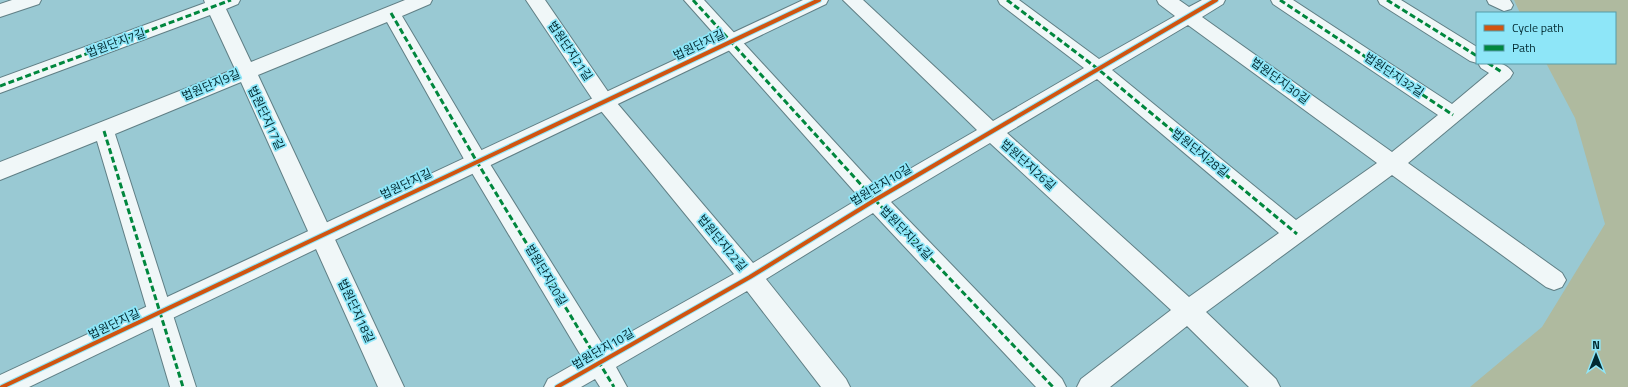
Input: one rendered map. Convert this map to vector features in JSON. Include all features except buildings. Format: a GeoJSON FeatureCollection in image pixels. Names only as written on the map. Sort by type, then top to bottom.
{"type":"FeatureCollection","features":[{"type":"Feature","properties":{"kind":"street"},"geometry":{"type":"LineString","coordinates":[[0,11],[32,0]]}},
{"type":"Feature","properties":{"kind":"street","name":"법원단지9길"},"geometry":{"type":"LineString","coordinates":[[0,171],[104,131],[245,71],[423,0]]}},
{"type":"Feature","properties":{"kind":"street","name":"법원단지21길"},"geometry":{"type":"LineString","coordinates":[[535,0],[604,101]]}},
{"type":"Feature","properties":{"kind":"street","name":"법원단지길"},"geometry":{"type":"LineString","coordinates":[[693,0],[730,42]]}},
{"type":"Feature","properties":{"kind":"street","name":"법원단지길"},"geometry":{"type":"LineString","coordinates":[[2,387],[160,314],[604,101],[819,0]]}},
{"type":"Feature","properties":{"kind":"street","name":"법원단지26길"},"geometry":{"type":"LineString","coordinates":[[852,0],[992,132],[1188,311],[1267,387]]}},
{"type":"Feature","properties":{"kind":"street","name":"법원단지28길"},"geometry":{"type":"LineString","coordinates":[[1008,0],[1098,70],[1297,234]]}},
{"type":"Feature","properties":{"kind":"street","name":"법원단지30길"},"geometry":{"type":"LineString","coordinates":[[1166,0],[1554,280]]}},
{"type":"Feature","properties":{"kind":"street","name":"법원단지10길"},"geometry":{"type":"LineString","coordinates":[[557,387],[750,277],[875,200],[1216,0]]}},
{"type":"Feature","properties":{"kind":"street","name":"법원단지32길"},"geometry":{"type":"LineString","coordinates":[[1280,0],[1453,115]]}},
{"type":"Feature","properties":{"kind":"street"},"geometry":{"type":"LineString","coordinates":[[1387,0],[1476,55]]}},
{"type":"Feature","properties":{"kind":"street","name":"법원단지17길"},"geometry":{"type":"LineString","coordinates":[[220,2],[245,71],[321,236]]}},
{"type":"Feature","properties":{"kind":"street","name":"법원단지7길"},"geometry":{"type":"LineString","coordinates":[[0,86],[220,2]]}},
{"type":"Feature","properties":{"kind":"street"},"geometry":{"type":"LineString","coordinates":[[391,13],[477,162]]}},
{"type":"Feature","properties":{"kind":"street","name":"법원단지24길"},"geometry":{"type":"LineString","coordinates":[[730,42],[875,200],[1052,387]]}},
{"type":"Feature","properties":{"kind":"street"},"geometry":{"type":"LineString","coordinates":[[1090,387],[1188,311],[1297,234],[1393,163],[1453,115],[1495,68]]}},
{"type":"Feature","properties":{"kind":"street","name":"법원단지22길"},"geometry":{"type":"LineString","coordinates":[[604,101],[750,277],[837,387]]}},
{"type":"Feature","properties":{"kind":"street"},"geometry":{"type":"LineString","coordinates":[[104,131],[183,387]]}},
{"type":"Feature","properties":{"kind":"street","name":"법원단지20길"},"geometry":{"type":"LineString","coordinates":[[477,162],[614,387]]}},
{"type":"Feature","properties":{"kind":"street","name":"법원단지18길"},"geometry":{"type":"LineString","coordinates":[[321,236],[391,387]]}},
{"type":"Feature","properties":{"kind":"green space"},"geometry":{"type":"Polygon","coordinates":[[[1514,0],[1628,0],[1628,387],[1470,387],[1542,327],[1605,224],[1575,118],[1547,64],[1616,64],[1616,12],[1520,12],[1514,0]]]}},
{"type":"Feature","properties":{"kind":"marked path"},"geometry":{"type":"LineString","coordinates":[[0,86],[231,0]]}},
{"type":"Feature","properties":{"kind":"marked path"},"geometry":{"type":"LineString","coordinates":[[693,0],[875,200],[1053,387]]}},
{"type":"Feature","properties":{"kind":"marked path"},"geometry":{"type":"LineString","coordinates":[[1007,0],[1098,69],[1297,234]]}},
{"type":"Feature","properties":{"kind":"marked path"},"geometry":{"type":"LineString","coordinates":[[1280,0],[1453,115]]}},
{"type":"Feature","properties":{"kind":"marked path"},"geometry":{"type":"LineString","coordinates":[[1387,0],[1476,55]]}},
{"type":"Feature","properties":{"kind":"marked path"},"geometry":{"type":"LineString","coordinates":[[391,13],[477,162],[614,387]]}},
{"type":"Feature","properties":{"kind":"marked path"},"geometry":{"type":"LineString","coordinates":[[1490,64],[1503,73]]}},
{"type":"Feature","properties":{"kind":"marked path"},"geometry":{"type":"LineString","coordinates":[[104,131],[183,387]]}},
{"type":"Feature","properties":{"kind":"cycle path"},"geometry":{"type":"LineString","coordinates":[[2,387],[819,0]]}},
{"type":"Feature","properties":{"kind":"cycle path"},"geometry":{"type":"LineString","coordinates":[[557,387],[750,277],[875,200],[1216,0]]}}]}
